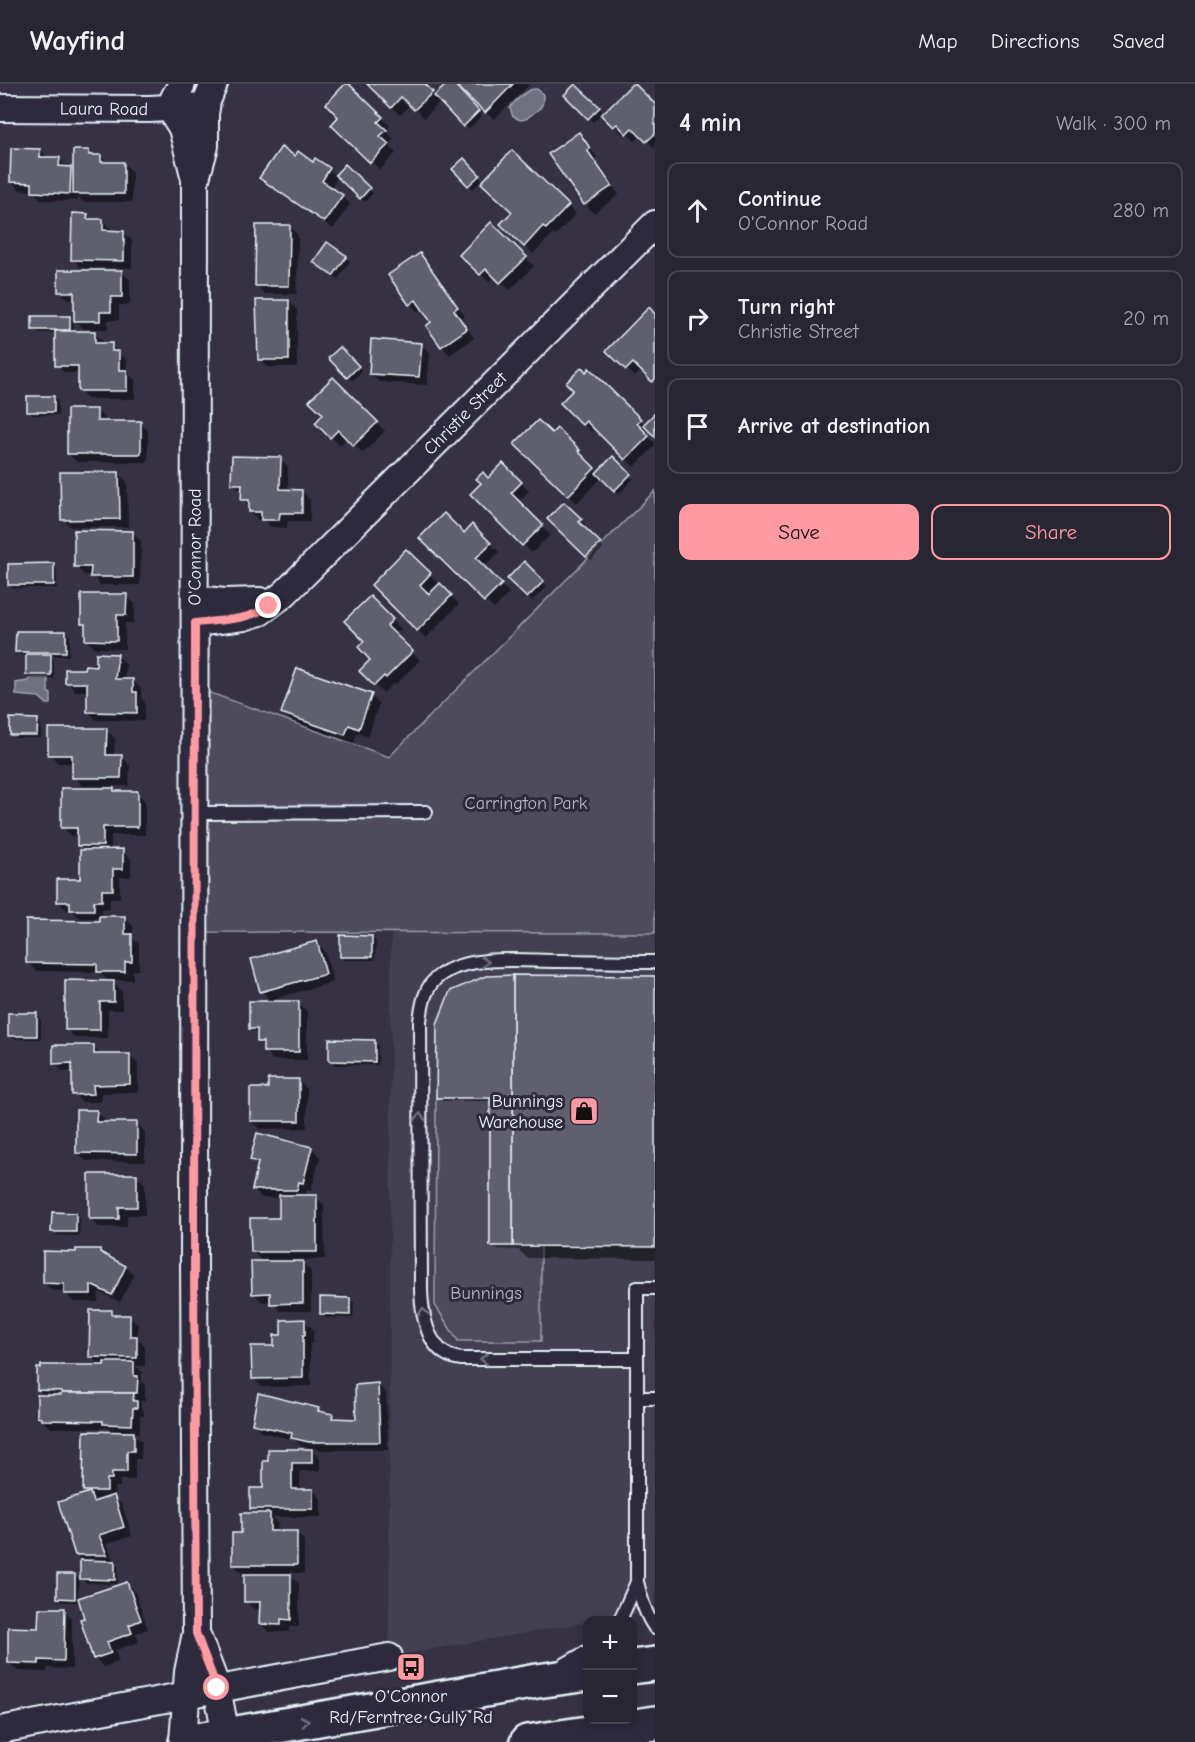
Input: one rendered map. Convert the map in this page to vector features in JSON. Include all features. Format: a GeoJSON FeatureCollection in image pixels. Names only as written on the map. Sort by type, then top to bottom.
{"type":"FeatureCollection","features":[{"type":"Feature","properties":{"kind":"main road"},"geometry":{"type":"LineString","coordinates":[[637,1666],[655,1664]]}},
{"type":"Feature","properties":{"kind":"main road"},"geometry":{"type":"LineString","coordinates":[[185,1742],[225,1739],[537,1681],[583,1675]]}},
{"type":"Feature","properties":{"kind":"main road"},"geometry":{"type":"LineString","coordinates":[[527,1742],[655,1722]]}},
{"type":"Feature","properties":{"kind":"street"},"geometry":{"type":"LineString","coordinates":[[173,108],[174,98],[182,84]]}},
{"type":"Feature","properties":{"kind":"street","name":"Laura Road"},"geometry":{"type":"LineString","coordinates":[[0,108],[173,108],[210,95]]}},
{"type":"Feature","properties":{"kind":"street","name":"O'Connor Road"},"geometry":{"type":"LineString","coordinates":[[195,182],[205,146],[205,114],[210,95]]}},
{"type":"Feature","properties":{"kind":"street","name":"O'Connor Road"},"geometry":{"type":"LineString","coordinates":[[173,108],[182,128],[195,182],[196,1633],[188,1672],[185,1742]]}},
{"type":"Feature","properties":{"kind":"street","name":"Christie Street"},"geometry":{"type":"LineString","coordinates":[[195,611],[244,617],[260,612],[284,594],[655,224]]}},
{"type":"Feature","properties":{"kind":"street","name":"O'Connor Road"},"geometry":{"type":"LineString","coordinates":[[196,1633],[217,1688],[225,1739]]}},
{"type":"Feature","properties":{"kind":"street"},"geometry":{"type":"LineString","coordinates":[[0,1730],[389,1657]]}},
{"type":"Feature","properties":{"kind":"lane"},"geometry":{"type":"LineString","coordinates":[[196,813],[426,812]]}},
{"type":"Feature","properties":{"kind":"lane"},"geometry":{"type":"LineString","coordinates":[[637,1359],[453,1358],[436,1346],[425,1324],[421,1290],[420,1021],[426,993],[431,984],[445,972],[456,967],[490,961],[655,962]]}},
{"type":"Feature","properties":{"kind":"lane"},"geometry":{"type":"LineString","coordinates":[[655,1288],[637,1288],[637,1581],[650,1622],[655,1628]]}},
{"type":"Feature","properties":{"kind":"lane"},"geometry":{"type":"LineString","coordinates":[[637,1398],[655,1398]]}},
{"type":"Feature","properties":{"kind":"lane"},"geometry":{"type":"LineString","coordinates":[[622,1616],[637,1581]]}},
{"type":"Feature","properties":{"kind":"lane"},"geometry":{"type":"LineString","coordinates":[[537,1681],[583,1654]]}},
{"type":"Feature","properties":{"kind":"shaded area"},"geometry":{"type":"Polygon","coordinates":[[[391,933],[655,933],[655,1610],[621,1616],[583,1616],[583,1623],[389,1657],[391,933]]]}},
{"type":"Feature","properties":{"kind":"green space","name":"Carrington Park"},"geometry":{"type":"Polygon","coordinates":[[[655,491],[655,933],[195,932],[194,687],[389,757],[655,491]]]}},
{"type":"Feature","properties":{"kind":"green space","name":"Bunnings"},"geometry":{"type":"Polygon","coordinates":[[[436,1098],[490,1098],[490,1246],[541,1246],[541,1341],[458,1341],[435,1305],[436,1098]]]}},
{"type":"Feature","properties":{"kind":"water"},"geometry":{"type":"Polygon","coordinates":[[[533,89],[543,94],[541,107],[526,119],[513,117],[510,108],[512,105],[533,89]]]}},
{"type":"Feature","properties":{"kind":"water"},"geometry":{"type":"Polygon","coordinates":[[[31,678],[48,678],[51,704],[47,704],[39,697],[16,695],[16,683],[28,681],[31,678]]]}},
{"type":"Feature","properties":{"kind":"building"},"geometry":{"type":"Polygon","coordinates":[[[345,84],[349,84],[383,117],[378,122],[387,130],[380,136],[389,144],[370,163],[331,125],[338,117],[326,104],[345,84]]]}},
{"type":"Feature","properties":{"kind":"building"},"geometry":{"type":"Polygon","coordinates":[[[367,84],[425,84],[433,92],[414,110],[401,97],[391,108],[367,84]]]}},
{"type":"Feature","properties":{"kind":"building"},"geometry":{"type":"Polygon","coordinates":[[[447,84],[454,84],[479,111],[463,127],[434,96],[447,84]]]}},
{"type":"Feature","properties":{"kind":"building"},"geometry":{"type":"Polygon","coordinates":[[[461,84],[513,84],[485,113],[458,87],[461,84]]]}},
{"type":"Feature","properties":{"kind":"building"},"geometry":{"type":"Polygon","coordinates":[[[575,84],[600,107],[588,119],[564,95],[575,84]]]}},
{"type":"Feature","properties":{"kind":"building"},"geometry":{"type":"Polygon","coordinates":[[[632,84],[635,84],[655,104],[655,134],[646,142],[632,128],[626,134],[617,124],[613,127],[601,115],[632,84]]]}},
{"type":"Feature","properties":{"kind":"building"},"geometry":{"type":"Polygon","coordinates":[[[579,132],[590,148],[587,150],[612,186],[584,205],[548,154],[579,132]]]}},
{"type":"Feature","properties":{"kind":"building"},"geometry":{"type":"Polygon","coordinates":[[[281,147],[295,156],[298,151],[313,162],[315,158],[330,168],[322,181],[343,195],[324,222],[259,178],[281,147]]]}},
{"type":"Feature","properties":{"kind":"building"},"geometry":{"type":"Polygon","coordinates":[[[11,148],[40,149],[40,157],[60,157],[59,166],[71,167],[70,194],[32,192],[32,183],[10,182],[11,148]]]}},
{"type":"Feature","properties":{"kind":"building"},"geometry":{"type":"Polygon","coordinates":[[[73,150],[89,150],[89,155],[101,155],[101,162],[124,162],[124,194],[73,194],[73,150]]]}},
{"type":"Feature","properties":{"kind":"building"},"geometry":{"type":"Polygon","coordinates":[[[512,150],[569,205],[546,229],[543,226],[524,247],[500,224],[512,212],[481,183],[512,150]]]}},
{"type":"Feature","properties":{"kind":"building"},"geometry":{"type":"Polygon","coordinates":[[[464,158],[480,175],[468,186],[452,169],[464,158]]]}},
{"type":"Feature","properties":{"kind":"building"},"geometry":{"type":"Polygon","coordinates":[[[345,164],[370,188],[360,199],[335,175],[345,164]]]}},
{"type":"Feature","properties":{"kind":"building"},"geometry":{"type":"Polygon","coordinates":[[[72,213],[88,214],[87,219],[103,219],[103,230],[124,231],[124,261],[71,260],[72,213]]]}},
{"type":"Feature","properties":{"kind":"building"},"geometry":{"type":"Polygon","coordinates":[[[491,222],[527,257],[500,283],[486,269],[480,275],[459,255],[491,222]]]}},
{"type":"Feature","properties":{"kind":"building"},"geometry":{"type":"Polygon","coordinates":[[[256,225],[290,225],[289,286],[255,286],[256,225]]]}},
{"type":"Feature","properties":{"kind":"building"},"geometry":{"type":"Polygon","coordinates":[[[327,242],[347,256],[333,276],[313,262],[327,242]]]}},
{"type":"Feature","properties":{"kind":"building"},"geometry":{"type":"Polygon","coordinates":[[[420,253],[458,307],[454,310],[467,329],[441,347],[426,326],[431,322],[416,300],[409,305],[388,275],[420,253]]]}},
{"type":"Feature","properties":{"kind":"building"},"geometry":{"type":"Polygon","coordinates":[[[58,270],[122,270],[122,297],[111,297],[111,312],[100,312],[100,321],[74,321],[74,292],[58,292],[58,270]]]}},
{"type":"Feature","properties":{"kind":"building"},"geometry":{"type":"Polygon","coordinates":[[[256,300],[289,300],[289,360],[258,360],[256,300]]]}},
{"type":"Feature","properties":{"kind":"building"},"geometry":{"type":"Polygon","coordinates":[[[649,307],[655,314],[655,379],[652,382],[633,363],[626,370],[606,351],[649,307]]]}},
{"type":"Feature","properties":{"kind":"building"},"geometry":{"type":"Polygon","coordinates":[[[32,316],[70,316],[70,330],[32,330],[32,316]]]}},
{"type":"Feature","properties":{"kind":"building"},"geometry":{"type":"Polygon","coordinates":[[[55,331],[95,331],[95,343],[112,343],[112,351],[119,351],[119,370],[127,370],[127,391],[78,391],[78,366],[55,366],[55,331]]]}},
{"type":"Feature","properties":{"kind":"building"},"geometry":{"type":"Polygon","coordinates":[[[371,339],[422,343],[419,377],[369,374],[371,339]]]}},
{"type":"Feature","properties":{"kind":"building"},"geometry":{"type":"Polygon","coordinates":[[[340,347],[359,366],[347,378],[328,358],[340,347]]]}},
{"type":"Feature","properties":{"kind":"building"},"geometry":{"type":"Polygon","coordinates":[[[582,367],[586,372],[589,368],[641,419],[637,423],[649,436],[625,460],[586,421],[582,425],[560,403],[573,390],[566,383],[582,367]]]}},
{"type":"Feature","properties":{"kind":"building"},"geometry":{"type":"Polygon","coordinates":[[[333,377],[378,422],[353,446],[338,430],[330,438],[315,423],[323,414],[309,401],[333,377]]]}},
{"type":"Feature","properties":{"kind":"building"},"geometry":{"type":"Polygon","coordinates":[[[27,396],[54,396],[54,412],[27,412],[27,396]]]}},
{"type":"Feature","properties":{"kind":"building"},"geometry":{"type":"Polygon","coordinates":[[[67,409],[97,409],[97,421],[141,421],[141,454],[67,454],[67,409]]]}},
{"type":"Feature","properties":{"kind":"building"},"geometry":{"type":"Polygon","coordinates":[[[655,413],[655,437],[643,425],[655,413]]]}},
{"type":"Feature","properties":{"kind":"building"},"geometry":{"type":"Polygon","coordinates":[[[538,420],[552,433],[557,428],[595,468],[568,496],[514,444],[538,420]]]}},
{"type":"Feature","properties":{"kind":"building"},"geometry":{"type":"Polygon","coordinates":[[[232,456],[281,457],[280,489],[302,490],[302,513],[280,513],[279,520],[261,520],[261,512],[249,512],[249,500],[241,500],[242,484],[231,484],[232,456]]]}},
{"type":"Feature","properties":{"kind":"building"},"geometry":{"type":"Polygon","coordinates":[[[613,456],[631,474],[614,491],[596,473],[613,456]]]}},
{"type":"Feature","properties":{"kind":"building"},"geometry":{"type":"Polygon","coordinates":[[[503,463],[522,482],[511,493],[543,525],[522,546],[470,494],[481,483],[476,479],[483,472],[488,478],[503,463]]]}},
{"type":"Feature","properties":{"kind":"building"},"geometry":{"type":"Polygon","coordinates":[[[60,472],[119,472],[120,519],[61,520],[60,472]]]}},
{"type":"Feature","properties":{"kind":"building"},"geometry":{"type":"Polygon","coordinates":[[[564,502],[582,519],[579,522],[601,543],[586,557],[547,519],[564,502]]]}},
{"type":"Feature","properties":{"kind":"building"},"geometry":{"type":"Polygon","coordinates":[[[444,513],[464,533],[472,524],[491,543],[476,558],[502,584],[484,602],[419,538],[444,513]]]}},
{"type":"Feature","properties":{"kind":"building"},"geometry":{"type":"Polygon","coordinates":[[[74,530],[133,531],[133,577],[90,577],[91,567],[74,567],[74,530]]]}},
{"type":"Feature","properties":{"kind":"building"},"geometry":{"type":"Polygon","coordinates":[[[406,549],[431,573],[420,585],[429,594],[440,583],[452,595],[417,631],[371,585],[406,549]]]}},
{"type":"Feature","properties":{"kind":"building"},"geometry":{"type":"Polygon","coordinates":[[[524,561],[544,581],[527,598],[507,579],[524,561]]]}},
{"type":"Feature","properties":{"kind":"building"},"geometry":{"type":"Polygon","coordinates":[[[54,563],[54,585],[8,585],[8,564],[54,563]]]}},
{"type":"Feature","properties":{"kind":"building"},"geometry":{"type":"Polygon","coordinates":[[[81,594],[127,594],[126,615],[117,615],[117,641],[85,640],[85,624],[81,624],[81,594]]]}},
{"type":"Feature","properties":{"kind":"building"},"geometry":{"type":"Polygon","coordinates":[[[370,596],[393,619],[387,626],[413,651],[386,678],[384,676],[374,686],[359,671],[370,660],[358,647],[364,641],[344,621],[370,596]]]}},
{"type":"Feature","properties":{"kind":"building"},"geometry":{"type":"Polygon","coordinates":[[[16,631],[66,631],[66,652],[15,652],[16,631]]]}},
{"type":"Feature","properties":{"kind":"building"},"geometry":{"type":"Polygon","coordinates":[[[96,653],[118,654],[115,679],[133,679],[133,692],[137,692],[137,713],[87,712],[87,683],[65,683],[65,669],[84,669],[85,665],[96,666],[96,653]]]}},
{"type":"Feature","properties":{"kind":"building"},"geometry":{"type":"Polygon","coordinates":[[[26,654],[51,654],[51,675],[26,675],[26,654]]]}},
{"type":"Feature","properties":{"kind":"building"},"geometry":{"type":"Polygon","coordinates":[[[297,668],[372,694],[359,729],[349,725],[345,735],[281,713],[297,668]]]}},
{"type":"Feature","properties":{"kind":"building"},"geometry":{"type":"Polygon","coordinates":[[[10,718],[38,719],[37,735],[10,735],[10,718]]]}},
{"type":"Feature","properties":{"kind":"building"},"geometry":{"type":"Polygon","coordinates":[[[48,728],[107,728],[106,755],[122,755],[121,778],[72,778],[72,755],[48,755],[48,728]]]}},
{"type":"Feature","properties":{"kind":"building"},"geometry":{"type":"Polygon","coordinates":[[[61,788],[114,788],[114,791],[138,791],[138,827],[103,827],[103,846],[77,846],[77,828],[61,828],[61,788]]]}},
{"type":"Feature","properties":{"kind":"building"},"geometry":{"type":"Polygon","coordinates":[[[123,849],[123,869],[113,869],[113,890],[102,890],[102,901],[94,901],[94,910],[70,910],[70,902],[57,902],[57,879],[80,879],[80,850],[123,849]]]}},
{"type":"Feature","properties":{"kind":"building"},"geometry":{"type":"Polygon","coordinates":[[[99,916],[125,916],[125,934],[132,934],[132,962],[125,962],[125,972],[97,972],[97,964],[26,963],[26,920],[99,921],[99,916]]]}},
{"type":"Feature","properties":{"kind":"building"},"geometry":{"type":"Polygon","coordinates":[[[340,935],[372,936],[372,957],[340,957],[340,935]]]}},
{"type":"Feature","properties":{"kind":"building"},"geometry":{"type":"Polygon","coordinates":[[[317,941],[326,974],[260,992],[251,959],[317,941]]]}},
{"type":"Feature","properties":{"kind":"building","name":"Bunnings Warehouse"},"geometry":{"type":"Polygon","coordinates":[[[513,975],[655,976],[655,1247],[513,1246],[513,975]]]}},
{"type":"Feature","properties":{"kind":"building"},"geometry":{"type":"Polygon","coordinates":[[[513,975],[513,1246],[490,1246],[490,1098],[436,1098],[437,1024],[450,991],[486,976],[513,975]]]}},
{"type":"Feature","properties":{"kind":"building"},"geometry":{"type":"Polygon","coordinates":[[[65,980],[114,981],[114,1002],[100,1002],[100,1030],[65,1030],[65,980]]]}},
{"type":"Feature","properties":{"kind":"building"},"geometry":{"type":"Polygon","coordinates":[[[249,1001],[299,1001],[299,1052],[263,1052],[263,1042],[257,1042],[257,1029],[249,1029],[249,1001]]]}},
{"type":"Feature","properties":{"kind":"building"},"geometry":{"type":"Polygon","coordinates":[[[8,1013],[37,1013],[37,1036],[8,1036],[8,1013]]]}},
{"type":"Feature","properties":{"kind":"building"},"geometry":{"type":"Polygon","coordinates":[[[329,1039],[375,1040],[375,1062],[329,1061],[329,1039]]]}},
{"type":"Feature","properties":{"kind":"building"},"geometry":{"type":"Polygon","coordinates":[[[53,1045],[94,1045],[94,1054],[130,1054],[130,1084],[93,1085],[94,1094],[72,1095],[72,1063],[53,1064],[53,1045]]]}},
{"type":"Feature","properties":{"kind":"building"},"geometry":{"type":"Polygon","coordinates":[[[268,1079],[299,1079],[299,1121],[250,1121],[250,1088],[268,1088],[268,1079]]]}},
{"type":"Feature","properties":{"kind":"building"},"geometry":{"type":"Polygon","coordinates":[[[76,1110],[97,1110],[96,1122],[137,1122],[137,1154],[76,1153],[76,1110]]]}},
{"type":"Feature","properties":{"kind":"building"},"geometry":{"type":"Polygon","coordinates":[[[257,1133],[312,1147],[303,1183],[299,1182],[297,1190],[252,1190],[258,1162],[250,1160],[257,1133]]]}},
{"type":"Feature","properties":{"kind":"building"},"geometry":{"type":"Polygon","coordinates":[[[89,1174],[137,1174],[137,1207],[119,1207],[119,1219],[89,1219],[89,1174]]]}},
{"type":"Feature","properties":{"kind":"building"},"geometry":{"type":"Polygon","coordinates":[[[279,1195],[317,1195],[317,1252],[251,1252],[250,1218],[279,1218],[279,1195]]]}},
{"type":"Feature","properties":{"kind":"building"},"geometry":{"type":"Polygon","coordinates":[[[52,1212],[76,1213],[76,1232],[51,1232],[52,1212]]]}},
{"type":"Feature","properties":{"kind":"building"},"geometry":{"type":"Polygon","coordinates":[[[76,1249],[100,1249],[100,1252],[126,1266],[112,1295],[91,1285],[91,1294],[64,1294],[64,1284],[43,1283],[43,1251],[76,1252],[76,1249]]]}},
{"type":"Feature","properties":{"kind":"building"},"geometry":{"type":"Polygon","coordinates":[[[251,1261],[303,1261],[303,1303],[270,1304],[270,1293],[252,1294],[251,1261]]]}},
{"type":"Feature","properties":{"kind":"building"},"geometry":{"type":"Polygon","coordinates":[[[320,1297],[350,1298],[350,1315],[320,1314],[320,1297]]]}},
{"type":"Feature","properties":{"kind":"building"},"geometry":{"type":"Polygon","coordinates":[[[90,1310],[112,1310],[112,1315],[130,1315],[130,1336],[137,1336],[137,1358],[89,1357],[90,1310]]]}},
{"type":"Feature","properties":{"kind":"building"},"geometry":{"type":"Polygon","coordinates":[[[305,1319],[303,1378],[252,1379],[251,1346],[274,1346],[274,1335],[281,1335],[281,1320],[305,1319]]]}},
{"type":"Feature","properties":{"kind":"building"},"geometry":{"type":"Polygon","coordinates":[[[104,1362],[134,1362],[134,1376],[138,1376],[137,1393],[62,1393],[62,1391],[37,1390],[37,1368],[41,1368],[41,1365],[104,1365],[104,1362]]]}},
{"type":"Feature","properties":{"kind":"building"},"geometry":{"type":"Polygon","coordinates":[[[378,1383],[380,1442],[309,1442],[291,1438],[292,1433],[252,1424],[258,1393],[319,1408],[318,1411],[333,1414],[332,1418],[356,1419],[355,1385],[378,1383]]]}},
{"type":"Feature","properties":{"kind":"building"},"geometry":{"type":"Polygon","coordinates":[[[61,1393],[134,1393],[133,1401],[137,1401],[137,1408],[133,1408],[132,1425],[103,1424],[103,1421],[41,1420],[37,1417],[37,1395],[61,1395],[61,1393]]]}},
{"type":"Feature","properties":{"kind":"building"},"geometry":{"type":"Polygon","coordinates":[[[84,1431],[134,1432],[134,1451],[127,1451],[127,1472],[112,1472],[112,1479],[107,1479],[107,1491],[83,1491],[84,1431]]]}},
{"type":"Feature","properties":{"kind":"building"},"geometry":{"type":"Polygon","coordinates":[[[268,1449],[312,1449],[312,1463],[292,1463],[292,1489],[313,1489],[313,1509],[250,1509],[250,1488],[263,1488],[263,1461],[268,1461],[268,1449]]]}},
{"type":"Feature","properties":{"kind":"building"},"geometry":{"type":"Polygon","coordinates":[[[90,1492],[93,1502],[114,1495],[124,1527],[99,1535],[107,1555],[75,1555],[58,1502],[90,1492]]]}},
{"type":"Feature","properties":{"kind":"building"},"geometry":{"type":"Polygon","coordinates":[[[241,1513],[270,1513],[270,1531],[297,1531],[297,1565],[232,1565],[232,1533],[241,1533],[241,1513]]]}},
{"type":"Feature","properties":{"kind":"building"},"geometry":{"type":"Polygon","coordinates":[[[80,1560],[115,1561],[115,1580],[80,1579],[80,1560]]]}},
{"type":"Feature","properties":{"kind":"building"},"geometry":{"type":"Polygon","coordinates":[[[57,1574],[75,1574],[75,1599],[57,1598],[57,1574]]]}},
{"type":"Feature","properties":{"kind":"building"},"geometry":{"type":"Polygon","coordinates":[[[244,1574],[291,1574],[291,1620],[281,1619],[281,1625],[259,1624],[260,1602],[244,1602],[244,1574]]]}},
{"type":"Feature","properties":{"kind":"building"},"geometry":{"type":"Polygon","coordinates":[[[127,1582],[141,1620],[129,1625],[132,1633],[107,1642],[111,1653],[93,1659],[80,1619],[84,1618],[78,1598],[127,1582]]]}},
{"type":"Feature","properties":{"kind":"building"},"geometry":{"type":"Polygon","coordinates":[[[39,1608],[65,1608],[64,1661],[39,1660],[39,1664],[8,1663],[8,1627],[38,1628],[39,1608]]]}},
{"type":"Feature","properties":{"kind":"place","name":"Bunnings Warehouse"},"geometry":{"type":"Point","coordinates":[584,1111]}},
{"type":"Feature","properties":{"kind":"place","name":"O'Connor Rd/Ferntree Gully Rd"},"geometry":{"type":"Point","coordinates":[411,1667]}},
{"type":"Feature","properties":{"kind":"route"},"geometry":{"type":"LineString","coordinates":[[217,1688],[196,1633],[195,623],[244,617],[260,612],[269,606]]}}]}
